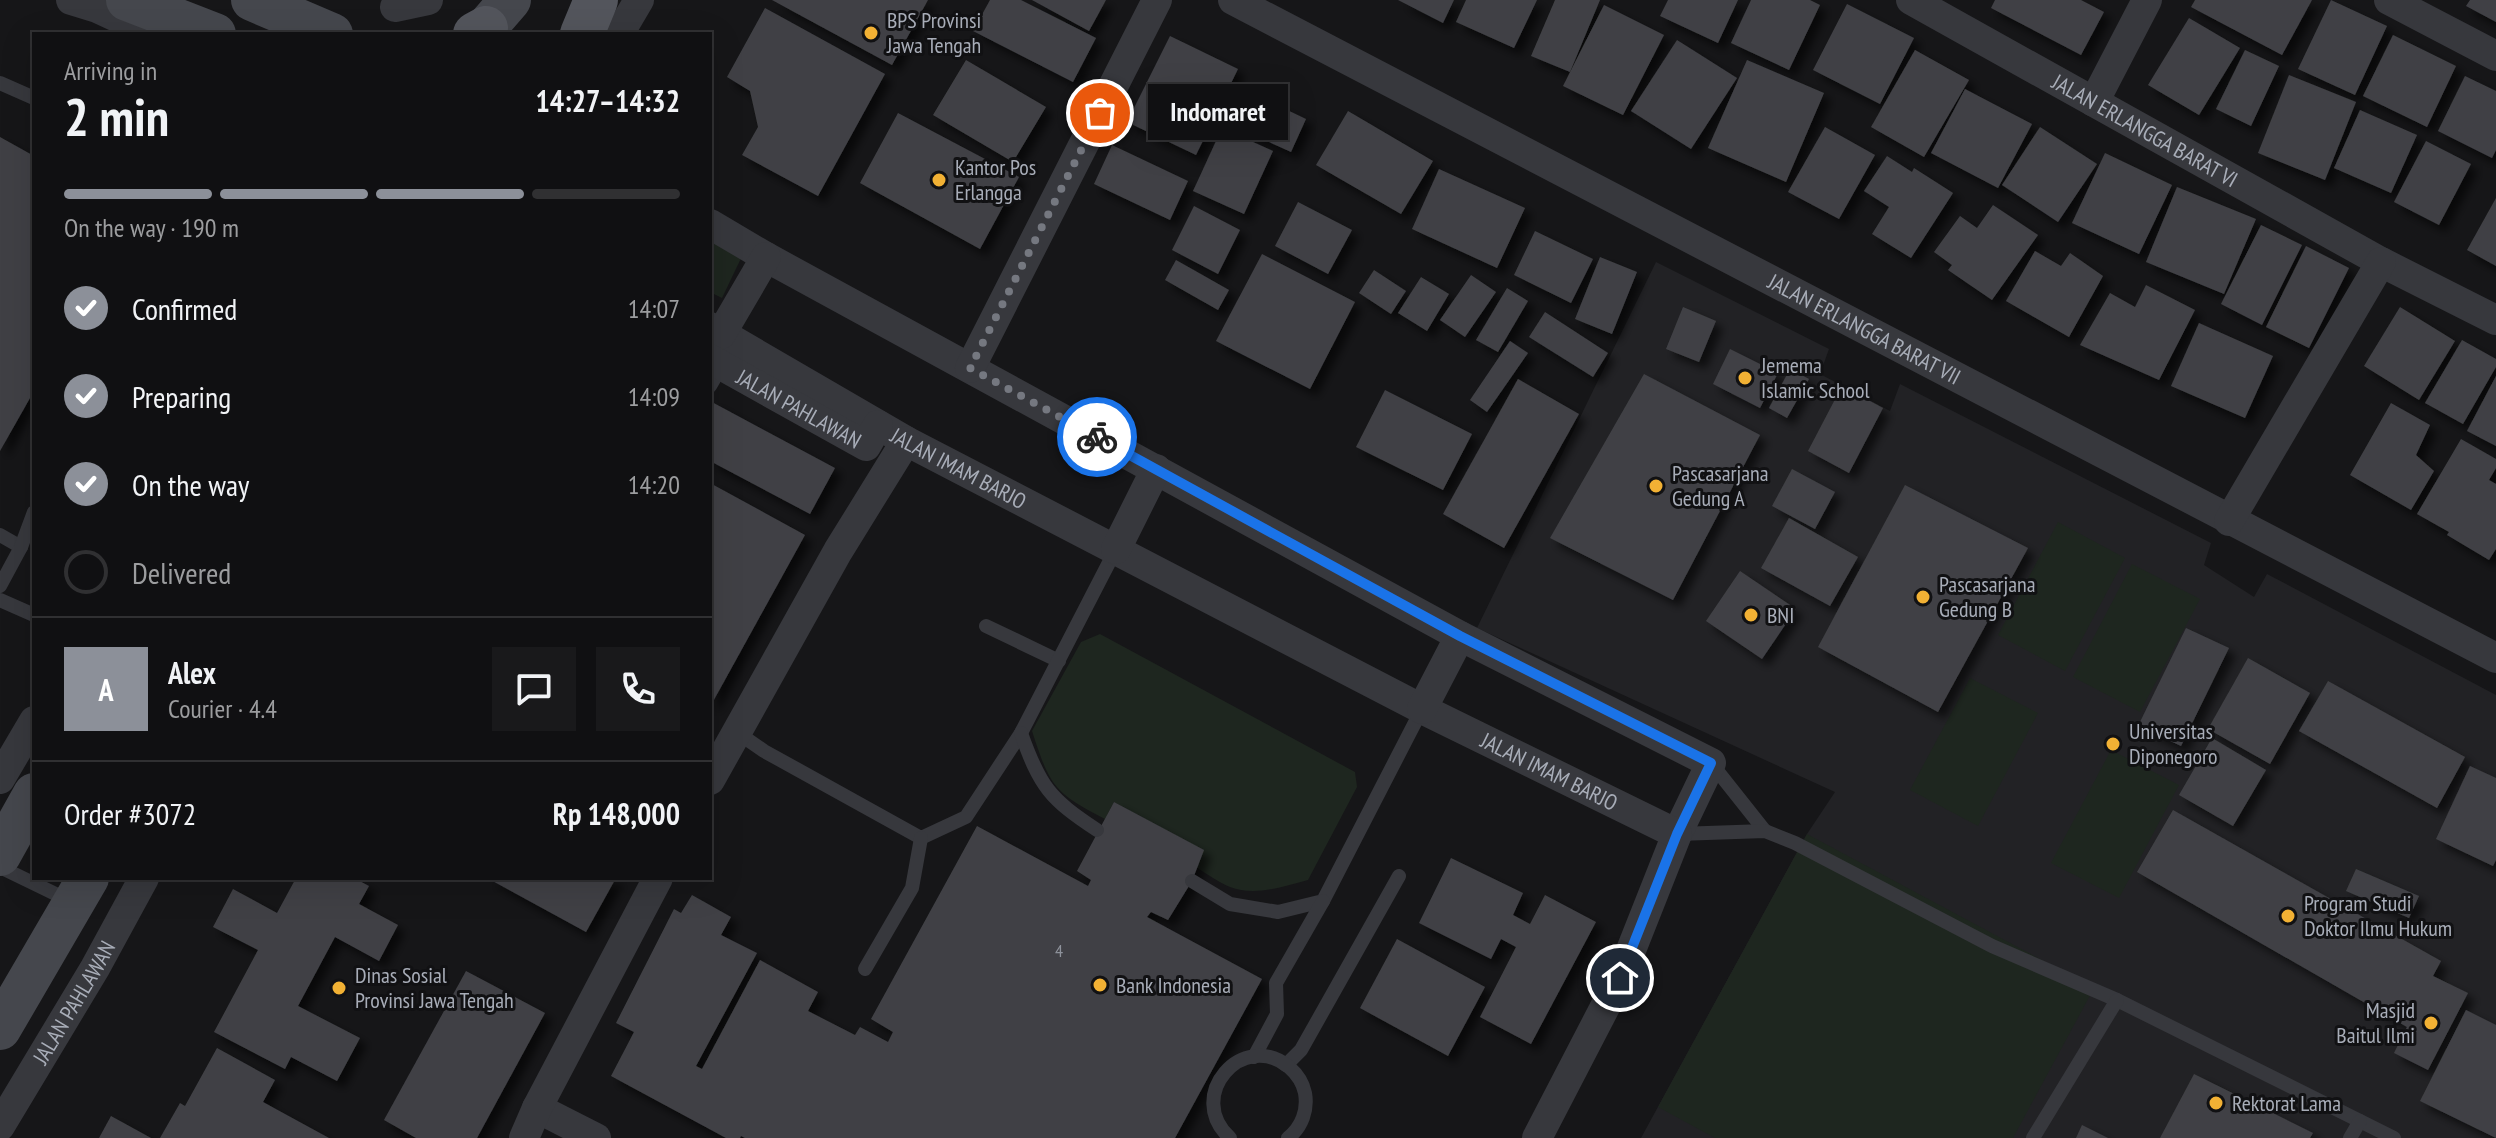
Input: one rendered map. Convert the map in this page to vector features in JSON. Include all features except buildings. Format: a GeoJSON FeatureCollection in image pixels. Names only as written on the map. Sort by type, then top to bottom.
{"type":"FeatureCollection","features":[{"type":"Feature","properties":{"kind":"main road"},"geometry":{"type":"LineString","coordinates":[[127,0],[210,32]]}},
{"type":"Feature","properties":{"kind":"main road"},"geometry":{"type":"LineString","coordinates":[[252,0],[327,32]]}},
{"type":"Feature","properties":{"kind":"main road"},"geometry":{"type":"LineString","coordinates":[[583,32],[596,0]]}},
{"type":"Feature","properties":{"kind":"main road"},"geometry":{"type":"LineString","coordinates":[[0,855],[32,798]]}},
{"type":"Feature","properties":{"kind":"main road"},"geometry":{"type":"LineString","coordinates":[[0,1029],[81,890]]}},
{"type":"Feature","properties":{"kind":"street"},"geometry":{"type":"LineString","coordinates":[[71,0],[97,8],[149,32]]}},
{"type":"Feature","properties":{"kind":"street"},"geometry":{"type":"LineString","coordinates":[[395,7],[428,0]]}},
{"type":"Feature","properties":{"kind":"street"},"geometry":{"type":"LineString","coordinates":[[620,32],[639,0]]}},
{"type":"Feature","properties":{"kind":"street"},"geometry":{"type":"LineString","coordinates":[[970,368],[1157,0]]}},
{"type":"Feature","properties":{"kind":"street","name":"JALAN ERLANGGA BARAT VII"},"geometry":{"type":"LineString","coordinates":[[1233,0],[2496,658]]}},
{"type":"Feature","properties":{"kind":"street","name":"JALAN ERLANGGA BARAT VI"},"geometry":{"type":"LineString","coordinates":[[1911,0],[2381,262],[2496,320]]}},
{"type":"Feature","properties":{"kind":"street"},"geometry":{"type":"LineString","coordinates":[[2094,102],[2147,0]]}},
{"type":"Feature","properties":{"kind":"street"},"geometry":{"type":"LineString","coordinates":[[2389,0],[2496,56]]}},
{"type":"Feature","properties":{"kind":"street"},"geometry":{"type":"LineString","coordinates":[[712,225],[1460,636],[1711,763],[1677,834],[1620,978],[1537,1138]]}},
{"type":"Feature","properties":{"kind":"street","name":"JALAN IMAM BARJO"},"geometry":{"type":"LineString","coordinates":[[766,257],[718,352],[878,425],[1422,709],[1677,834]]}},
{"type":"Feature","properties":{"kind":"street"},"geometry":{"type":"LineString","coordinates":[[2229,521],[2381,262]]}},
{"type":"Feature","properties":{"kind":"street"},"geometry":{"type":"LineString","coordinates":[[712,777],[838,551],[906,441]]}},
{"type":"Feature","properties":{"kind":"street"},"geometry":{"type":"LineString","coordinates":[[1116,549],[1156,469]]}},
{"type":"Feature","properties":{"kind":"street"},"geometry":{"type":"LineString","coordinates":[[1422,709],[1460,636]]}},
{"type":"Feature","properties":{"kind":"street"},"geometry":{"type":"LineString","coordinates":[[0,779],[32,724]]}},
{"type":"Feature","properties":{"kind":"street","name":"JALAN PAHLAWAN"},"geometry":{"type":"LineString","coordinates":[[0,1126],[95,968],[143,880]]}},
{"type":"Feature","properties":{"kind":"street"},"geometry":{"type":"LineString","coordinates":[[524,1138],[657,880]]}},
{"type":"Feature","properties":{"kind":"street"},"geometry":{"type":"LineString","coordinates":[[537,1108],[596,1138]]}},
{"type":"Feature","properties":{"kind":"lane"},"geometry":{"type":"LineString","coordinates":[[0,83],[32,97]]}},
{"type":"Feature","properties":{"kind":"lane"},"geometry":{"type":"LineString","coordinates":[[0,586],[21,547],[32,517]]}},
{"type":"Feature","properties":{"kind":"lane"},"geometry":{"type":"LineString","coordinates":[[0,535],[21,547]]}},
{"type":"Feature","properties":{"kind":"lane"},"geometry":{"type":"LineString","coordinates":[[921,838],[966,817],[1021,733],[1116,549]]}},
{"type":"Feature","properties":{"kind":"lane"},"geometry":{"type":"LineString","coordinates":[[0,600],[32,614]]}},
{"type":"Feature","properties":{"kind":"lane"},"geometry":{"type":"LineString","coordinates":[[986,626],[1059,661]]}},
{"type":"Feature","properties":{"kind":"lane"},"geometry":{"type":"LineString","coordinates":[[1254,1057],[1277,1014],[1276,983],[1323,901],[1422,709]]}},
{"type":"Feature","properties":{"kind":"lane"},"geometry":{"type":"LineString","coordinates":[[738,733],[764,751],[921,838]]}},
{"type":"Feature","properties":{"kind":"lane"},"geometry":{"type":"LineString","coordinates":[[1021,733],[1041,782],[1062,807],[1097,830]]}},
{"type":"Feature","properties":{"kind":"lane"},"geometry":{"type":"LineString","coordinates":[[1711,763],[1765,831]]}},
{"type":"Feature","properties":{"kind":"lane"},"geometry":{"type":"LineString","coordinates":[[1677,834],[1765,831],[1795,843],[1992,946],[2117,1000],[2394,1138]]}},
{"type":"Feature","properties":{"kind":"lane"},"geometry":{"type":"LineString","coordinates":[[865,969],[912,888],[921,838]]}},
{"type":"Feature","properties":{"kind":"lane"},"geometry":{"type":"LineString","coordinates":[[0,867],[32,876]]}},
{"type":"Feature","properties":{"kind":"lane"},"geometry":{"type":"LineString","coordinates":[[1286,1065],[1301,1050],[1399,876]]}},
{"type":"Feature","properties":{"kind":"lane"},"geometry":{"type":"LineString","coordinates":[[46,880],[81,890]]}},
{"type":"Feature","properties":{"kind":"lane"},"geometry":{"type":"LineString","coordinates":[[1192,881],[1230,904],[1278,912],[1323,901]]}},
{"type":"Feature","properties":{"kind":"lane"},"geometry":{"type":"LineString","coordinates":[[2033,1138],[2117,1000]]}},
{"type":"Feature","properties":{"kind":"lane"},"geometry":{"type":"LineString","coordinates":[[1230,1138],[1218,1124],[1213,1110],[1213,1095],[1227,1069],[1239,1060],[1254,1057],[1276,1059],[1286,1065],[1297,1075],[1304,1090],[1306,1105],[1303,1120],[1288,1138]]}},
{"type":"Feature","properties":{"kind":"lane"},"geometry":{"type":"LineString","coordinates":[[2350,1138],[2360,1121]]}},
{"type":"Feature","properties":{"kind":"shaded area"},"geometry":{"type":"Polygon","coordinates":[[[712,236],[744,252],[722,298],[712,293],[712,236]]]}},
{"type":"Feature","properties":{"kind":"shaded area","name":"Universitas Diponegoro"},"geometry":{"type":"Polygon","coordinates":[[[1656,262],[1829,349],[1820,374],[1890,411],[1900,384],[2211,543],[2204,565],[2254,597],[2267,574],[2496,695],[2496,1138],[1641,1138],[1807,834],[1835,792],[1477,628],[1656,262]]]}},
{"type":"Feature","properties":{"kind":"shaded area"},"geometry":{"type":"Polygon","coordinates":[[[2058,522],[2125,558],[2065,671],[1998,635],[2058,522]]]}},
{"type":"Feature","properties":{"kind":"shaded area"},"geometry":{"type":"Polygon","coordinates":[[[2132,564],[2200,599],[2140,712],[2073,677],[2132,564]]]}},
{"type":"Feature","properties":{"kind":"shaded area"},"geometry":{"type":"Polygon","coordinates":[[[1100,634],[1355,772],[1357,787],[1308,880],[1259,891],[1230,887],[1196,867],[1203,850],[1114,802],[1105,819],[1074,802],[1056,786],[1049,776],[1032,731],[1081,642],[1100,634]]]}},
{"type":"Feature","properties":{"kind":"shaded area"},"geometry":{"type":"Polygon","coordinates":[[[1970,678],[2038,713],[1978,826],[1910,790],[1970,678]]]}},
{"type":"Feature","properties":{"kind":"shaded area"},"geometry":{"type":"Polygon","coordinates":[[[2111,750],[2179,785],[2119,898],[2051,863],[2111,750]]]}},
{"type":"Feature","properties":{"kind":"shaded area"},"geometry":{"type":"Polygon","coordinates":[[[1807,834],[2094,988],[2013,1138],[1715,1138],[1658,1107],[1807,834]]]}},
{"type":"Feature","properties":{"kind":"way so far"},"geometry":{"type":"LineString","coordinates":[[1097,437],[970,368],[1100,113]]}},
{"type":"Feature","properties":{"kind":"place","name":"BPS Provinsi Jawa Tengah"},"geometry":{"type":"Point","coordinates":[871,33]}},
{"type":"Feature","properties":{"kind":"place","name":"Indomaret"},"geometry":{"type":"Point","coordinates":[1100,113]}},
{"type":"Feature","properties":{"kind":"place","name":"Kantor Pos Erlangga"},"geometry":{"type":"Point","coordinates":[939,180]}},
{"type":"Feature","properties":{"kind":"place","name":"Jemema Islamic School"},"geometry":{"type":"Point","coordinates":[1745,378]}},
{"type":"Feature","properties":{"kind":"place","name":"Pascasarjana Gedung A"},"geometry":{"type":"Point","coordinates":[1656,486]}},
{"type":"Feature","properties":{"kind":"place","name":"Pascasarjana Gedung B"},"geometry":{"type":"Point","coordinates":[1923,597]}},
{"type":"Feature","properties":{"kind":"place","name":"BNI"},"geometry":{"type":"Point","coordinates":[1751,615]}},
{"type":"Feature","properties":{"kind":"place","name":"Universitas Diponegoro"},"geometry":{"type":"Point","coordinates":[2113,744]}},
{"type":"Feature","properties":{"kind":"place","name":"Program Studi Doktor Ilmu Hukum"},"geometry":{"type":"Point","coordinates":[2288,916]}},
{"type":"Feature","properties":{"kind":"place","name":"Bank Indonesia"},"geometry":{"type":"Point","coordinates":[1100,985]}},
{"type":"Feature","properties":{"kind":"place","name":"Dinas Sosial Provinsi Jawa Tengah"},"geometry":{"type":"Point","coordinates":[339,988]}},
{"type":"Feature","properties":{"kind":"place","name":"Masjid Baitul Ilmi"},"geometry":{"type":"Point","coordinates":[2431,1023]}},
{"type":"Feature","properties":{"kind":"place","name":"Rektorat Lama"},"geometry":{"type":"Point","coordinates":[2216,1103]}},
{"type":"Feature","properties":{"kind":"route"},"geometry":{"type":"LineString","coordinates":[[1097,437],[1460,636],[1711,763],[1677,834],[1620,978]]}}]}
